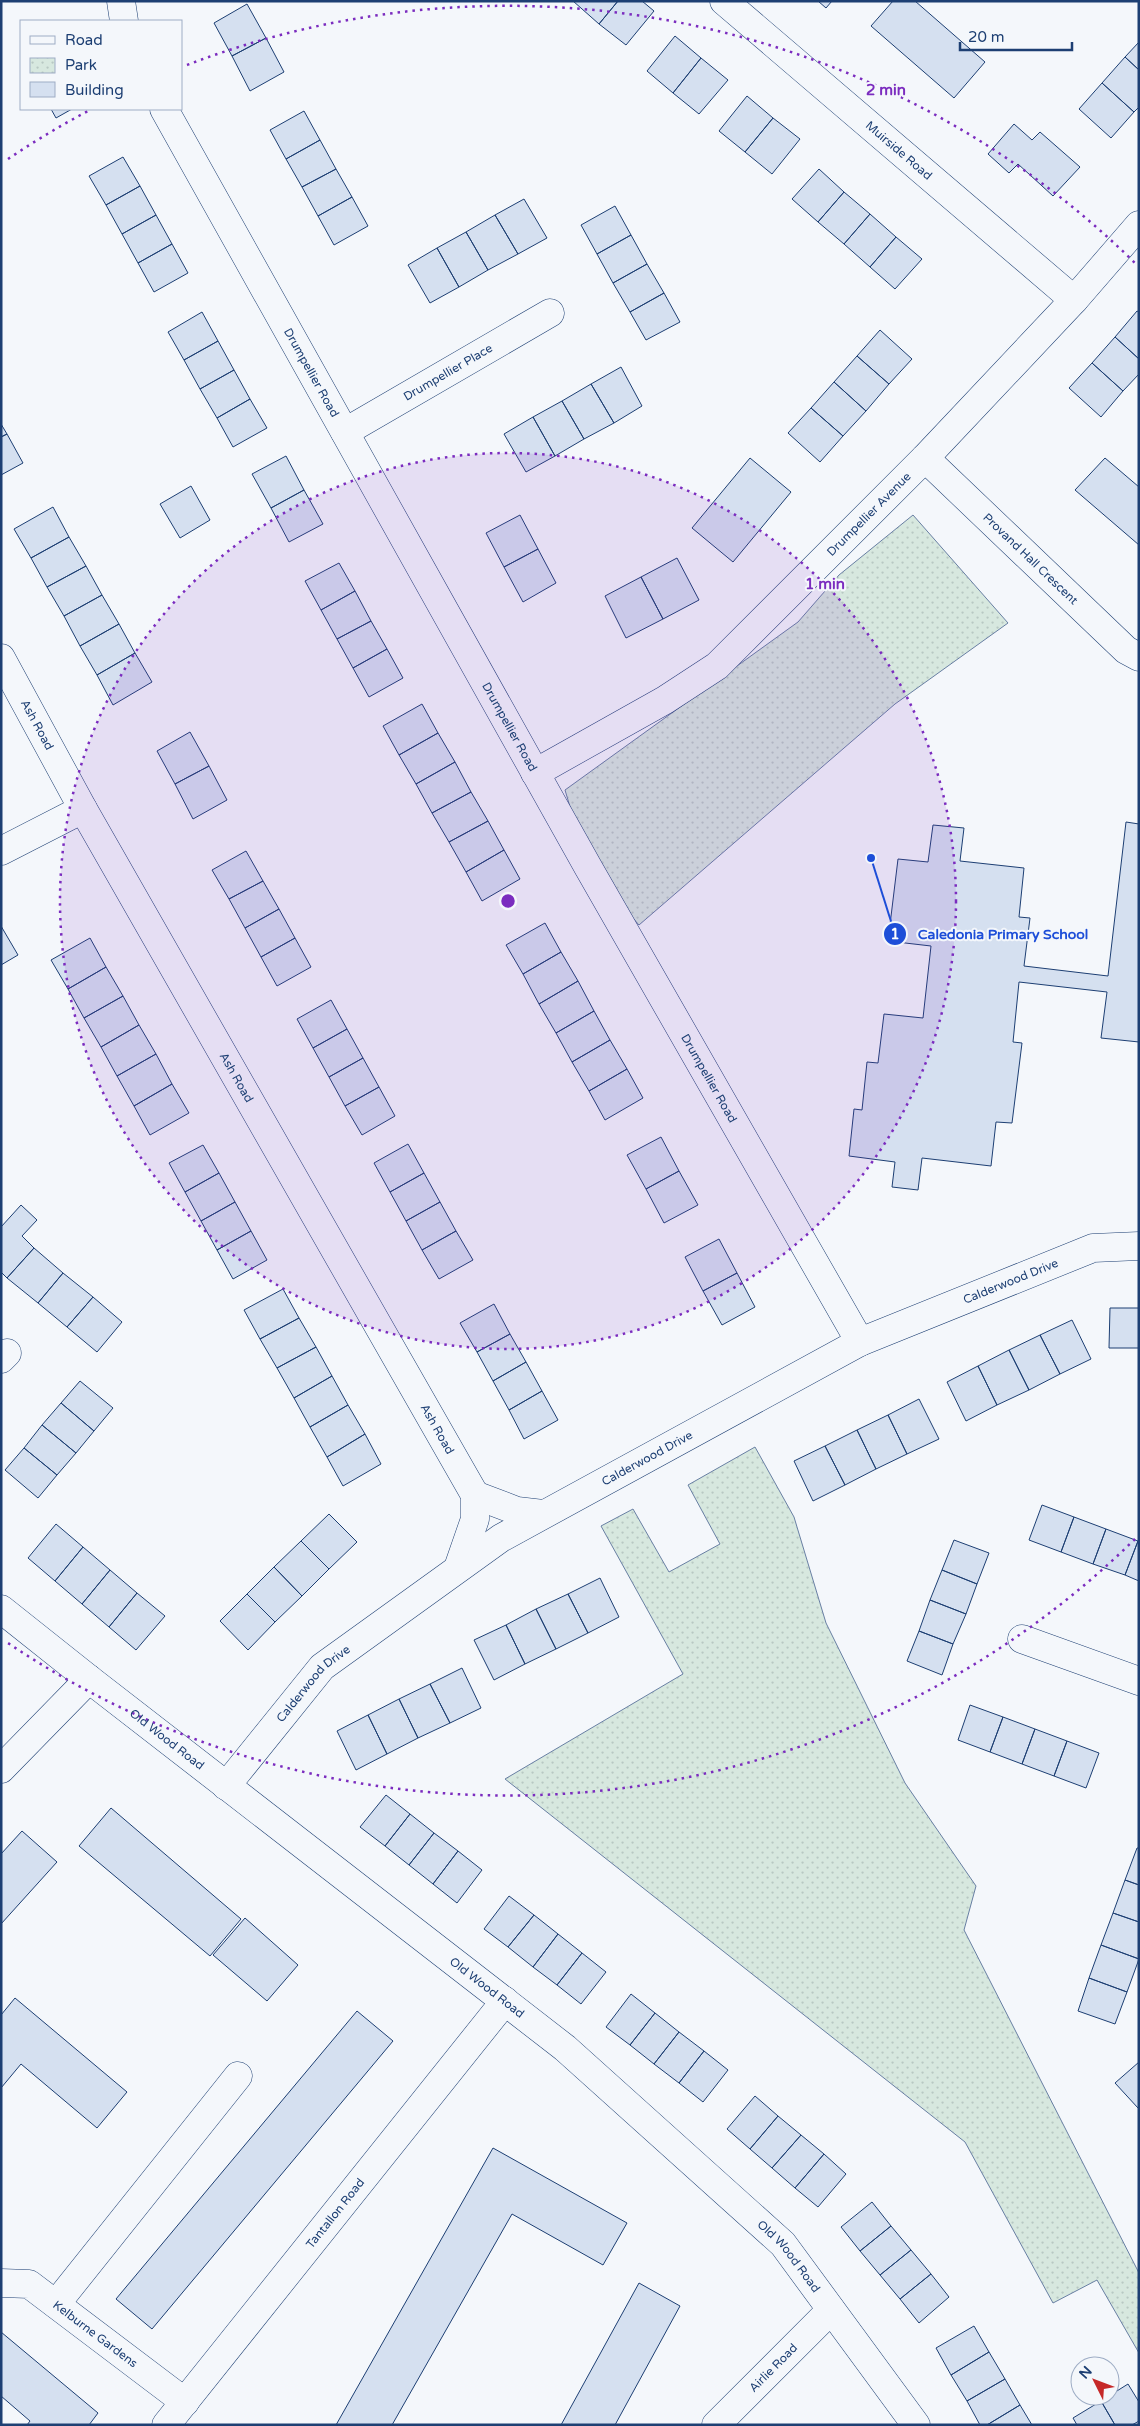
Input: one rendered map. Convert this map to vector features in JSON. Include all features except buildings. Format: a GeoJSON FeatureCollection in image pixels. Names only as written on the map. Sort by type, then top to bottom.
{"type":"FeatureCollection","features":[{"type":"Feature","properties":{"kind":"street"},"geometry":{"type":"LineString","coordinates":[[121,1],[124,20]]}},
{"type":"Feature","properties":{"kind":"street","name":"Muirside Road"},"geometry":{"type":"LineString","coordinates":[[724,1],[1074,300]]}},
{"type":"Feature","properties":{"kind":"street","name":"Drumpellier Road"},"geometry":{"type":"LineString","coordinates":[[165,110],[535,772],[860,1342]]}},
{"type":"Feature","properties":{"kind":"street","name":"Drumpellier Avenue"},"geometry":{"type":"LineString","coordinates":[[535,772],[665,700],[717,666],[925,458],[1074,300],[1139,226]]}},
{"type":"Feature","properties":{"kind":"street","name":"Drumpellier Place"},"geometry":{"type":"LineString","coordinates":[[345,432],[550,314]]}},
{"type":"Feature","properties":{"kind":"street","name":"Provand Hall Crescent"},"geometry":{"type":"LineString","coordinates":[[925,458],[1126,650],[1139,657]]}},
{"type":"Feature","properties":{"kind":"street","name":"Ash Road"},"geometry":{"type":"LineString","coordinates":[[1,658],[83,808],[475,1495]]}},
{"type":"Feature","properties":{"kind":"street"},"geometry":{"type":"LineString","coordinates":[[1,851],[83,808]]}},
{"type":"Feature","properties":{"kind":"street","name":"Calderwood Drive"},"geometry":{"type":"LineString","coordinates":[[226,1786],[322,1667],[501,1538],[860,1342],[1093,1248],[1139,1246]]}},
{"type":"Feature","properties":{"kind":"street"},"geometry":{"type":"LineString","coordinates":[[458,1568],[475,1518],[475,1495],[517,1511],[543,1514]]}},
{"type":"Feature","properties":{"kind":"street","name":"Old Wood Road"},"geometry":{"type":"LineString","coordinates":[[1,1609],[226,1786],[566,2048],[783,2244],[916,2425]]}},
{"type":"Feature","properties":{"kind":"street"},"geometry":{"type":"LineString","coordinates":[[1022,1639],[1139,1681]]}},
{"type":"Feature","properties":{"kind":"street"},"geometry":{"type":"LineString","coordinates":[[1,1769],[89,1679]]}},
{"type":"Feature","properties":{"kind":"street","name":"Tantallon Road"},"geometry":{"type":"LineString","coordinates":[[166,2425],[505,2001]]}},
{"type":"Feature","properties":{"kind":"street"},"geometry":{"type":"LineString","coordinates":[[56,2304],[238,2076]]}},
{"type":"Feature","properties":{"kind":"street","name":"Kelburne Gardens"},"geometry":{"type":"LineString","coordinates":[[1,2282],[29,2284],[184,2402]]}},
{"type":"Feature","properties":{"kind":"street","name":"Airlie Road"},"geometry":{"type":"LineString","coordinates":[[716,2425],[831,2310]]}},
{"type":"Feature","properties":{"kind":"green space"},"geometry":{"type":"Polygon","coordinates":[[[913,515],[1008,623],[895,704],[639,925],[588,867],[565,790],[798,622],[839,575],[913,515]]]}},
{"type":"Feature","properties":{"kind":"green space"},"geometry":{"type":"Polygon","coordinates":[[[755,1447],[794,1517],[826,1623],[905,1783],[976,1886],[964,1930],[1139,2273],[1139,2353],[1097,2280],[1053,2303],[965,2142],[505,1779],[683,1674],[601,1526],[633,1509],[669,1572],[720,1544],[688,1485],[755,1447]]]}},
{"type":"Feature","properties":{"kind":"place","name":"Caledonia Primary School"},"geometry":{"type":"Point","coordinates":[871,858]}}]}
